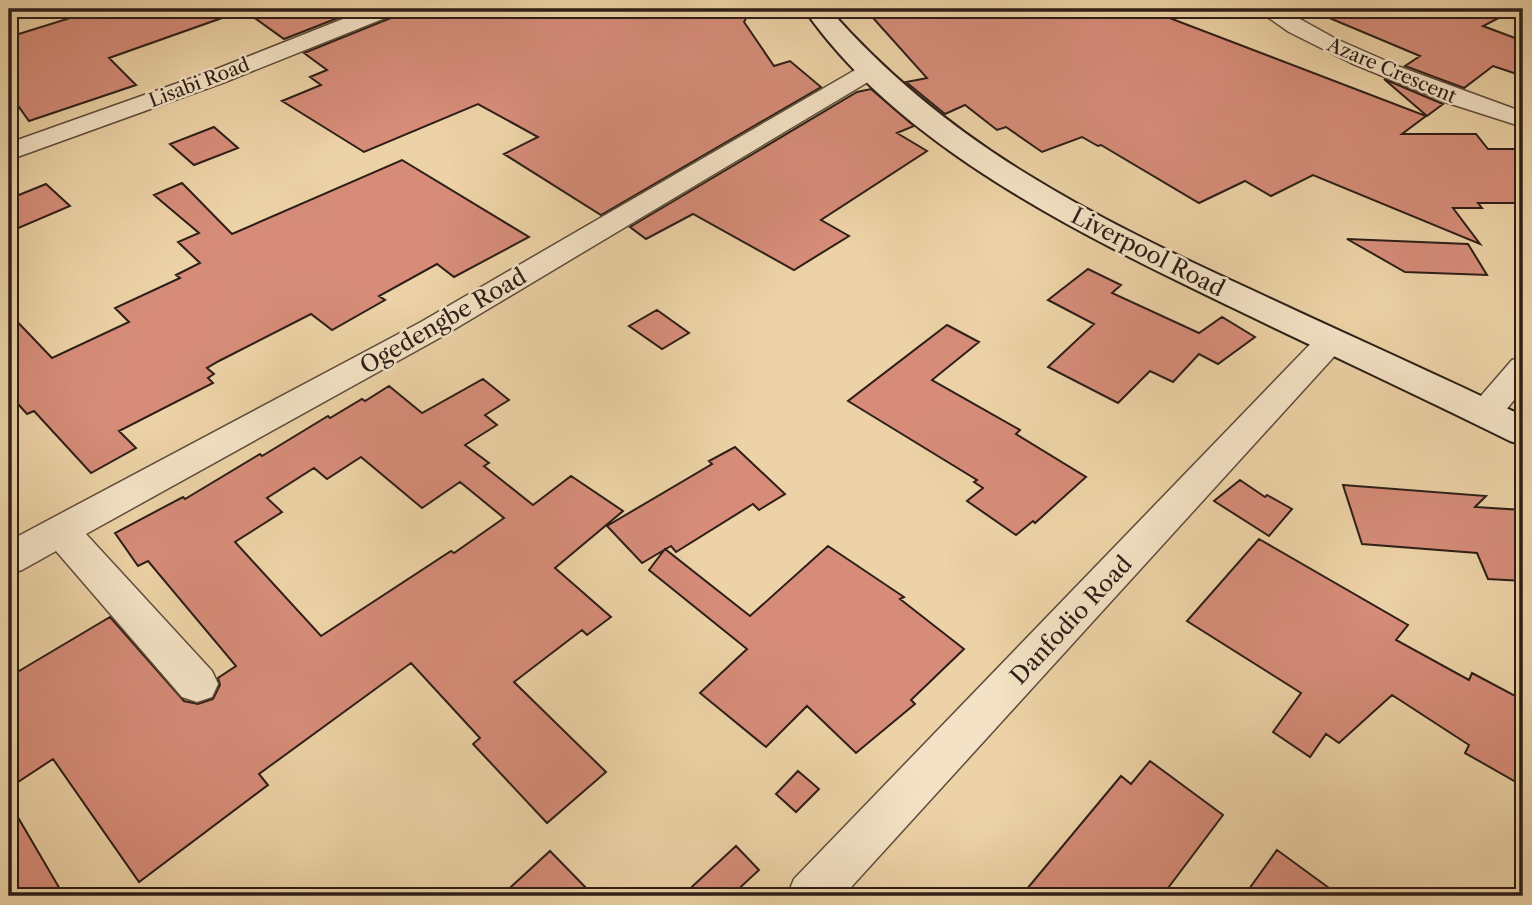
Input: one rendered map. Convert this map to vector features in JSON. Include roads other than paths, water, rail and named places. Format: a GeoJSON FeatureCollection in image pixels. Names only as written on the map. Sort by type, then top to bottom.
{"type":"FeatureCollection","features":[{"type":"Feature","properties":{"kind":"main road","name":"Liverpool Road"},"geometry":{"type":"LineString","coordinates":[[816,9],[870,71],[955,142],[1079,219],[1330,342],[1523,432]]}},
{"type":"Feature","properties":{"kind":"street","name":"Lisabi Road"},"geometry":{"type":"LineString","coordinates":[[9,152],[217,77],[387,9]]}},
{"type":"Feature","properties":{"kind":"street","name":"Azare Crescent"},"geometry":{"type":"LineString","coordinates":[[1267,9],[1306,34],[1411,80],[1523,120]]}},
{"type":"Feature","properties":{"kind":"street","name":"Ogedengbe Road"},"geometry":{"type":"LineString","coordinates":[[9,559],[432,329],[870,71]]}},
{"type":"Feature","properties":{"kind":"street","name":"Danfodio Road"},"geometry":{"type":"LineString","coordinates":[[811,896],[1330,342]]}},
{"type":"Feature","properties":{"kind":"street"},"geometry":{"type":"LineString","coordinates":[[1485,413],[1523,368]]}},
{"type":"Feature","properties":{"kind":"street"},"geometry":{"type":"LineString","coordinates":[[60,530],[197,684]]}}]}
